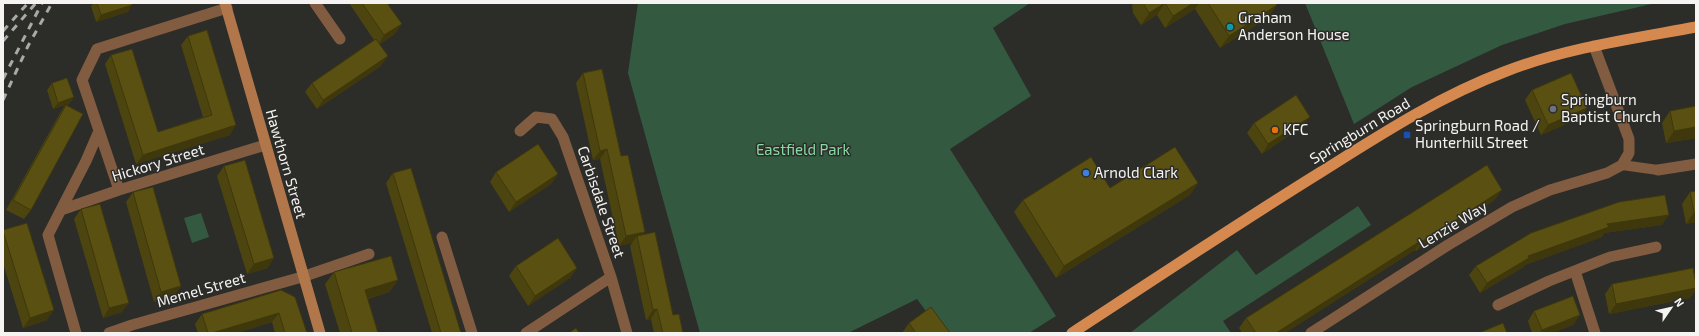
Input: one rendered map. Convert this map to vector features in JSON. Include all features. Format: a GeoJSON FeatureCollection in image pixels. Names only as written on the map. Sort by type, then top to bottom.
{"type":"FeatureCollection","features":[{"type":"Feature","properties":{"kind":"main road","name":"Hawthorn Street"},"geometry":{"type":"LineString","coordinates":[[226,5],[302,277],[320,333]]}},
{"type":"Feature","properties":{"kind":"main road","name":"Springburn Road"},"geometry":{"type":"LineString","coordinates":[[1072,333],[1247,218],[1412,116],[1466,88],[1504,72],[1556,55],[1594,46],[1696,28]]}},
{"type":"Feature","properties":{"kind":"street"},"geometry":{"type":"LineString","coordinates":[[315,3],[340,39]]}},
{"type":"Feature","properties":{"kind":"street"},"geometry":{"type":"LineString","coordinates":[[119,190],[82,80],[96,49],[226,5]]}},
{"type":"Feature","properties":{"kind":"street"},"geometry":{"type":"LineString","coordinates":[[1594,46],[1629,139],[1629,153],[1622,165],[1658,170],[1696,164]]}},
{"type":"Feature","properties":{"kind":"street","name":"Carbisdale Street"},"geometry":{"type":"LineString","coordinates":[[520,131],[536,117],[552,119],[564,137],[611,277],[627,333]]}},
{"type":"Feature","properties":{"kind":"street"},"geometry":{"type":"LineString","coordinates":[[76,333],[48,235],[86,161],[99,131]]}},
{"type":"Feature","properties":{"kind":"street","name":"Hickory Street"},"geometry":{"type":"LineString","coordinates":[[61,210],[119,190],[265,145]]}},
{"type":"Feature","properties":{"kind":"street","name":"Lenzie Way"},"geometry":{"type":"LineString","coordinates":[[1311,333],[1448,245],[1512,207],[1550,190],[1607,173],[1622,165]]}},
{"type":"Feature","properties":{"kind":"street"},"geometry":{"type":"LineString","coordinates":[[442,237],[472,333]]}},
{"type":"Feature","properties":{"kind":"street"},"geometry":{"type":"LineString","coordinates":[[1498,305],[1549,280],[1610,257],[1656,247]]}},
{"type":"Feature","properties":{"kind":"street","name":"Memel Street"},"geometry":{"type":"LineString","coordinates":[[109,333],[133,329],[302,277],[369,254]]}},
{"type":"Feature","properties":{"kind":"street"},"geometry":{"type":"LineString","coordinates":[[1575,270],[1594,333]]}},
{"type":"Feature","properties":{"kind":"street"},"geometry":{"type":"LineString","coordinates":[[526,333],[611,277]]}},
{"type":"Feature","properties":{"kind":"green space","name":"Eastfield Park"},"geometry":{"type":"Polygon","coordinates":[[[638,3],[1030,3],[993,28],[1031,96],[950,149],[1056,316],[1029,333],[942,333],[917,299],[848,333],[700,333],[628,73],[638,3]]]}},
{"type":"Feature","properties":{"kind":"green space"},"geometry":{"type":"Polygon","coordinates":[[[1305,3],[1656,3],[1565,24],[1502,45],[1412,87],[1354,124],[1305,3]]]}},
{"type":"Feature","properties":{"kind":"green space"},"geometry":{"type":"Polygon","coordinates":[[[1358,206],[1371,225],[1223,321],[1231,333],[1130,333],[1237,250],[1256,275],[1358,206]]]}},
{"type":"Feature","properties":{"kind":"green space"},"geometry":{"type":"Polygon","coordinates":[[[201,213],[209,237],[192,243],[184,218],[201,213]]]}},
{"type":"Feature","properties":{"kind":"building"},"geometry":{"type":"Polygon","coordinates":[[[97,3],[132,3],[132,5],[101,15],[97,3]]]}},
{"type":"Feature","properties":{"kind":"building"},"geometry":{"type":"Polygon","coordinates":[[[362,3],[387,3],[402,24],[384,35],[362,3]]]}},
{"type":"Feature","properties":{"kind":"building"},"geometry":{"type":"Polygon","coordinates":[[[1143,3],[1165,3],[1149,13],[1143,3]]]}},
{"type":"Feature","properties":{"kind":"building"},"geometry":{"type":"Polygon","coordinates":[[[1165,3],[1193,3],[1173,16],[1165,3]]]}},
{"type":"Feature","properties":{"kind":"building"},"geometry":{"type":"Polygon","coordinates":[[[1208,3],[1276,3],[1277,5],[1229,36],[1208,3]]]}},
{"type":"Feature","properties":{"kind":"building"},"geometry":{"type":"Polygon","coordinates":[[[207,30],[236,125],[143,155],[111,55],[132,49],[158,132],[212,115],[188,36],[207,30]]]}},
{"type":"Feature","properties":{"kind":"building"},"geometry":{"type":"Polygon","coordinates":[[[376,39],[388,56],[323,100],[312,83],[376,39]]]}},
{"type":"Feature","properties":{"kind":"building"},"geometry":{"type":"Polygon","coordinates":[[[602,69],[621,156],[628,155],[645,232],[626,236],[607,149],[600,151],[583,73],[602,69]]]}},
{"type":"Feature","properties":{"kind":"building","name":"Springburn Baptist Church"},"geometry":{"type":"Polygon","coordinates":[[[1571,73],[1587,108],[1548,125],[1532,90],[1571,73]]]}},
{"type":"Feature","properties":{"kind":"building"},"geometry":{"type":"Polygon","coordinates":[[[67,78],[74,97],[58,103],[52,83],[67,78]]]}},
{"type":"Feature","properties":{"kind":"building","name":"KFC"},"geometry":{"type":"Polygon","coordinates":[[[1296,95],[1310,117],[1268,144],[1254,123],[1296,95]]]}},
{"type":"Feature","properties":{"kind":"building"},"geometry":{"type":"Polygon","coordinates":[[[66,105],[83,114],[31,210],[13,200],[66,105]]]}},
{"type":"Feature","properties":{"kind":"building"},"geometry":{"type":"Polygon","coordinates":[[[1696,106],[1696,127],[1674,131],[1670,111],[1696,106]]]}},
{"type":"Feature","properties":{"kind":"building"},"geometry":{"type":"Polygon","coordinates":[[[538,144],[558,174],[516,202],[496,172],[538,144]]]}},
{"type":"Feature","properties":{"kind":"building"},"geometry":{"type":"Polygon","coordinates":[[[1175,147],[1198,183],[1064,266],[1023,200],[1091,157],[1110,188],[1175,147]]]}},
{"type":"Feature","properties":{"kind":"building"},"geometry":{"type":"Polygon","coordinates":[[[245,160],[274,258],[254,264],[224,166],[245,160]]]}},
{"type":"Feature","properties":{"kind":"building"},"geometry":{"type":"Polygon","coordinates":[[[1487,165],[1502,190],[1276,333],[1256,333],[1246,318],[1487,165]]]}},
{"type":"Feature","properties":{"kind":"building"},"geometry":{"type":"Polygon","coordinates":[[[411,168],[461,333],[441,333],[393,173],[411,168]]]}},
{"type":"Feature","properties":{"kind":"building"},"geometry":{"type":"Polygon","coordinates":[[[153,187],[181,286],[161,292],[133,192],[153,187]]]}},
{"type":"Feature","properties":{"kind":"building"},"geometry":{"type":"Polygon","coordinates":[[[1696,191],[1696,212],[1694,212],[1690,192],[1696,191]]]}},
{"type":"Feature","properties":{"kind":"building"},"geometry":{"type":"Polygon","coordinates":[[[1665,195],[1669,215],[1607,224],[1609,227],[1528,256],[1529,258],[1487,283],[1476,266],[1531,233],[1619,202],[1665,195]]]}},
{"type":"Feature","properties":{"kind":"building"},"geometry":{"type":"Polygon","coordinates":[[[100,204],[129,303],[109,308],[81,209],[100,204]]]}},
{"type":"Feature","properties":{"kind":"building"},"geometry":{"type":"Polygon","coordinates":[[[27,223],[54,310],[30,318],[3,231],[27,223]]]}},
{"type":"Feature","properties":{"kind":"building"},"geometry":{"type":"Polygon","coordinates":[[[655,232],[673,315],[679,314],[683,333],[663,333],[657,309],[653,310],[637,236],[655,232]]]}},
{"type":"Feature","properties":{"kind":"building"},"geometry":{"type":"Polygon","coordinates":[[[558,238],[577,268],[535,296],[516,266],[558,238]]]}},
{"type":"Feature","properties":{"kind":"building"},"geometry":{"type":"Polygon","coordinates":[[[391,256],[398,280],[365,290],[378,333],[352,333],[334,272],[391,256]]]}},
{"type":"Feature","properties":{"kind":"building"},"geometry":{"type":"Polygon","coordinates":[[[1693,268],[1696,288],[1616,304],[1612,284],[1693,268]]]}},
{"type":"Feature","properties":{"kind":"building"},"geometry":{"type":"Polygon","coordinates":[[[281,290],[295,297],[307,333],[285,333],[279,313],[208,333],[202,314],[281,290]]]}},
{"type":"Feature","properties":{"kind":"building"},"geometry":{"type":"Polygon","coordinates":[[[1573,296],[1580,315],[1542,330],[1534,311],[1573,296]]]}},
{"type":"Feature","properties":{"kind":"building"},"geometry":{"type":"Polygon","coordinates":[[[931,307],[950,333],[916,333],[909,323],[931,307]]]}},
{"type":"Feature","properties":{"kind":"building"},"geometry":{"type":"Polygon","coordinates":[[[1503,323],[1507,333],[1479,333],[1503,323]]]}},
{"type":"Feature","properties":{"kind":"building"},"geometry":{"type":"Polygon","coordinates":[[[576,328],[579,333],[569,333],[576,328]]]}},
{"type":"Feature","properties":{"kind":"railway"},"geometry":{"type":"LineString","coordinates":[[3,31],[28,3]]}},
{"type":"Feature","properties":{"kind":"railway"},"geometry":{"type":"LineString","coordinates":[[3,41],[36,3]]}},
{"type":"Feature","properties":{"kind":"railway"},"geometry":{"type":"LineString","coordinates":[[3,79],[42,3]]}},
{"type":"Feature","properties":{"kind":"railway"},"geometry":{"type":"LineString","coordinates":[[3,100],[28,46],[52,3]]}},
{"type":"Feature","properties":{"kind":"place","name":"Graham Anderson House"},"geometry":{"type":"Point","coordinates":[1230,27]}},
{"type":"Feature","properties":{"kind":"place","name":"Springburn Baptist Church"},"geometry":{"type":"Point","coordinates":[1553,109]}},
{"type":"Feature","properties":{"kind":"place","name":"KFC"},"geometry":{"type":"Point","coordinates":[1275,130]}},
{"type":"Feature","properties":{"kind":"place","name":"Springburn Road / Hunterhill Street"},"geometry":{"type":"Point","coordinates":[1407,135]}},
{"type":"Feature","properties":{"kind":"place","name":"Arnold Clark"},"geometry":{"type":"Point","coordinates":[1086,173]}}]}
